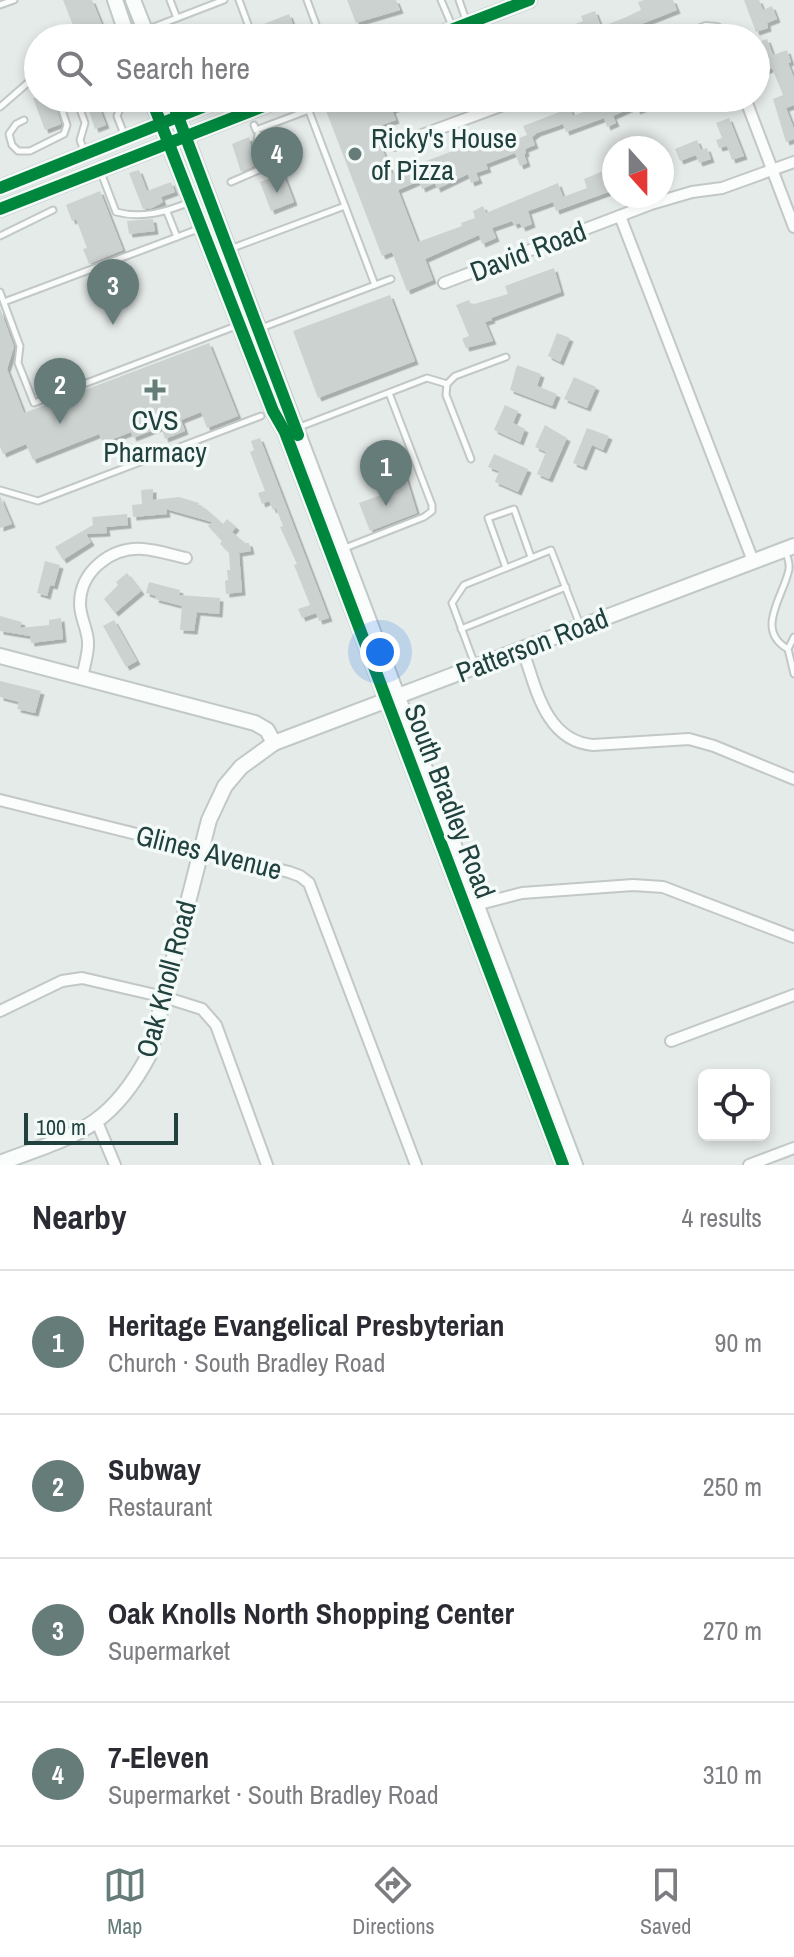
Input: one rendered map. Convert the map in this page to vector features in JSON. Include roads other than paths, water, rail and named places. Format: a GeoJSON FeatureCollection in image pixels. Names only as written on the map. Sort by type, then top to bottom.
{"type":"FeatureCollection","features":[{"type":"Feature","properties":{"kind":"main road"},"geometry":{"type":"LineString","coordinates":[[115,0],[122,24]]}},
{"type":"Feature","properties":{"kind":"main road"},"geometry":{"type":"LineString","coordinates":[[133,0],[142,24]]}},
{"type":"Feature","properties":{"kind":"main road"},"geometry":{"type":"LineString","coordinates":[[467,24],[529,0]]}},
{"type":"Feature","properties":{"kind":"main road","name":"South Bradley Road"},"geometry":{"type":"LineString","coordinates":[[156,112],[268,399],[290,430],[341,550],[391,698]]}},
{"type":"Feature","properties":{"kind":"main road","name":"South Bradley Road"},"geometry":{"type":"LineString","coordinates":[[176,112],[258,329],[290,430],[470,907],[563,1165]]}},
{"type":"Feature","properties":{"kind":"main road"},"geometry":{"type":"LineString","coordinates":[[0,188],[188,112]]}},
{"type":"Feature","properties":{"kind":"main road"},"geometry":{"type":"LineString","coordinates":[[0,209],[248,112]]}},
{"type":"Feature","properties":{"kind":"main road"},"geometry":{"type":"LineString","coordinates":[[0,195],[49,172],[57,163]]}},
{"type":"Feature","properties":{"kind":"main road"},"geometry":{"type":"LineString","coordinates":[[216,266],[230,279],[247,318],[258,329],[255,344],[269,380],[268,399]]}},
{"type":"Feature","properties":{"kind":"main road","name":"Patterson Road"},"geometry":{"type":"LineString","coordinates":[[274,743],[790,547]]}},
{"type":"Feature","properties":{"kind":"main road"},"geometry":{"type":"LineString","coordinates":[[0,656],[255,723],[267,730],[274,743]]}},
{"type":"Feature","properties":{"kind":"main road","name":"Oak Knoll Road"},"geometry":{"type":"LineString","coordinates":[[0,1163],[71,1136],[97,1122],[117,1105],[135,1082],[149,1055],[209,820],[225,786],[241,767],[274,743]]}},
{"type":"Feature","properties":{"kind":"main road","name":"South Bradley Road"},"geometry":{"type":"LineString","coordinates":[[470,907],[575,1165]]}},
{"type":"Feature","properties":{"kind":"street"},"geometry":{"type":"LineString","coordinates":[[395,145],[479,112]]}},
{"type":"Feature","properties":{"kind":"street"},"geometry":{"type":"LineString","coordinates":[[750,112],[794,227]]}},
{"type":"Feature","properties":{"kind":"street","name":"David Road"},"geometry":{"type":"LineString","coordinates":[[444,283],[651,204],[692,192],[722,188],[794,162]]}},
{"type":"Feature","properties":{"kind":"street"},"geometry":{"type":"LineString","coordinates":[[620,216],[753,561]]}},
{"type":"Feature","properties":{"kind":"street"},"geometry":{"type":"LineString","coordinates":[[82,678],[88,639],[81,618],[81,593],[90,573],[105,558],[132,549],[186,558]]}},
{"type":"Feature","properties":{"kind":"street"},"geometry":{"type":"LineString","coordinates":[[522,648],[549,718],[566,737],[580,744],[689,739],[794,779]]}},
{"type":"Feature","properties":{"kind":"street","name":"Glines Avenue"},"geometry":{"type":"LineString","coordinates":[[0,800],[201,848],[300,876],[309,883],[416,1165]]}},
{"type":"Feature","properties":{"kind":"street"},"geometry":{"type":"LineString","coordinates":[[470,907],[522,893],[633,885],[663,887],[794,937]]}},
{"type":"Feature","properties":{"kind":"street"},"geometry":{"type":"LineString","coordinates":[[0,1011],[62,981],[82,978],[202,1009],[216,1025],[267,1165]]}},
{"type":"Feature","properties":{"kind":"street"},"geometry":{"type":"LineString","coordinates":[[671,1041],[794,995]]}},
{"type":"Feature","properties":{"kind":"street"},"geometry":{"type":"LineString","coordinates":[[97,1122],[115,1165]]}},
{"type":"Feature","properties":{"kind":"street"},"geometry":{"type":"LineString","coordinates":[[749,1165],[794,1148]]}},
{"type":"Feature","properties":{"kind":"lane"},"geometry":{"type":"LineString","coordinates":[[0,5],[14,0]]}},
{"type":"Feature","properties":{"kind":"lane"},"geometry":{"type":"LineString","coordinates":[[170,0],[177,18]]}},
{"type":"Feature","properties":{"kind":"lane"},"geometry":{"type":"LineString","coordinates":[[165,24],[224,0]]}},
{"type":"Feature","properties":{"kind":"lane"},"geometry":{"type":"LineString","coordinates":[[239,0],[248,24]]}},
{"type":"Feature","properties":{"kind":"lane"},"geometry":{"type":"LineString","coordinates":[[307,0],[316,24]]}},
{"type":"Feature","properties":{"kind":"lane"},"geometry":{"type":"LineString","coordinates":[[441,0],[467,24]]}},
{"type":"Feature","properties":{"kind":"lane"},"geometry":{"type":"LineString","coordinates":[[459,0],[467,24]]}},
{"type":"Feature","properties":{"kind":"lane"},"geometry":{"type":"LineString","coordinates":[[0,107],[24,86]]}},
{"type":"Feature","properties":{"kind":"lane"},"geometry":{"type":"LineString","coordinates":[[24,120],[16,124],[9,134],[12,145],[18,151],[30,151],[64,134],[67,125],[63,112]]}},
{"type":"Feature","properties":{"kind":"lane"},"geometry":{"type":"LineString","coordinates":[[81,112],[85,123],[80,140],[85,153]]}},
{"type":"Feature","properties":{"kind":"lane"},"geometry":{"type":"LineString","coordinates":[[119,112],[117,116],[125,138]]}},
{"type":"Feature","properties":{"kind":"lane"},"geometry":{"type":"LineString","coordinates":[[254,125],[256,130],[304,112]]}},
{"type":"Feature","properties":{"kind":"lane"},"geometry":{"type":"LineString","coordinates":[[310,112],[375,285]]}},
{"type":"Feature","properties":{"kind":"lane"},"geometry":{"type":"LineString","coordinates":[[231,182],[261,169],[256,150],[258,134]]}},
{"type":"Feature","properties":{"kind":"lane"},"geometry":{"type":"LineString","coordinates":[[99,169],[116,212],[125,215],[167,212],[191,202]]}},
{"type":"Feature","properties":{"kind":"lane"},"geometry":{"type":"LineString","coordinates":[[228,250],[345,206]]}},
{"type":"Feature","properties":{"kind":"lane"},"geometry":{"type":"LineString","coordinates":[[0,236],[53,210]]}},
{"type":"Feature","properties":{"kind":"lane"},"geometry":{"type":"LineString","coordinates":[[167,212],[177,237]]}},
{"type":"Feature","properties":{"kind":"lane"},"geometry":{"type":"LineString","coordinates":[[4,302],[201,228]]}},
{"type":"Feature","properties":{"kind":"lane"},"geometry":{"type":"LineString","coordinates":[[258,329],[391,279]]}},
{"type":"Feature","properties":{"kind":"lane"},"geometry":{"type":"LineString","coordinates":[[0,292],[20,346],[18,363],[34,403],[239,324]]}},
{"type":"Feature","properties":{"kind":"lane"},"geometry":{"type":"LineString","coordinates":[[471,459],[446,395],[447,384],[455,376],[506,357]]}},
{"type":"Feature","properties":{"kind":"lane"},"geometry":{"type":"LineString","coordinates":[[290,430],[427,378],[447,384]]}},
{"type":"Feature","properties":{"kind":"lane"},"geometry":{"type":"LineString","coordinates":[[341,550],[432,511],[389,393]]}},
{"type":"Feature","properties":{"kind":"lane"},"geometry":{"type":"LineString","coordinates":[[0,490],[38,501],[261,416]]}},
{"type":"Feature","properties":{"kind":"lane"},"geometry":{"type":"LineString","coordinates":[[506,569],[488,518],[514,509],[531,557]]}},
{"type":"Feature","properties":{"kind":"lane"},"geometry":{"type":"LineString","coordinates":[[790,547],[790,566],[770,625],[773,635],[788,649],[794,674]]}},
{"type":"Feature","properties":{"kind":"lane"},"geometry":{"type":"LineString","coordinates":[[475,666],[452,603],[464,585],[531,557],[551,550],[580,626]]}},
{"type":"Feature","properties":{"kind":"lane"},"geometry":{"type":"LineString","coordinates":[[461,629],[566,587]]}},
{"type":"Feature","properties":{"kind":"lane"},"geometry":{"type":"LineString","coordinates":[[788,649],[794,637]]}},
{"type":"Feature","properties":{"kind":"place","name":"Ricky's House of Pizza"},"geometry":{"type":"Point","coordinates":[355,154]}},
{"type":"Feature","properties":{"kind":"place","name":"7-Eleven"},"geometry":{"type":"Point","coordinates":[277,193]}},
{"type":"Feature","properties":{"kind":"place","name":"Oak Knolls North Shopping Center"},"geometry":{"type":"Point","coordinates":[113,325]}},
{"type":"Feature","properties":{"kind":"place","name":"CVS Pharmacy"},"geometry":{"type":"Point","coordinates":[155,390]}},
{"type":"Feature","properties":{"kind":"place","name":"Subway"},"geometry":{"type":"Point","coordinates":[60,424]}},
{"type":"Feature","properties":{"kind":"place","name":"Heritage Evangelical Presbyterian"},"geometry":{"type":"Point","coordinates":[386,506]}}]}
